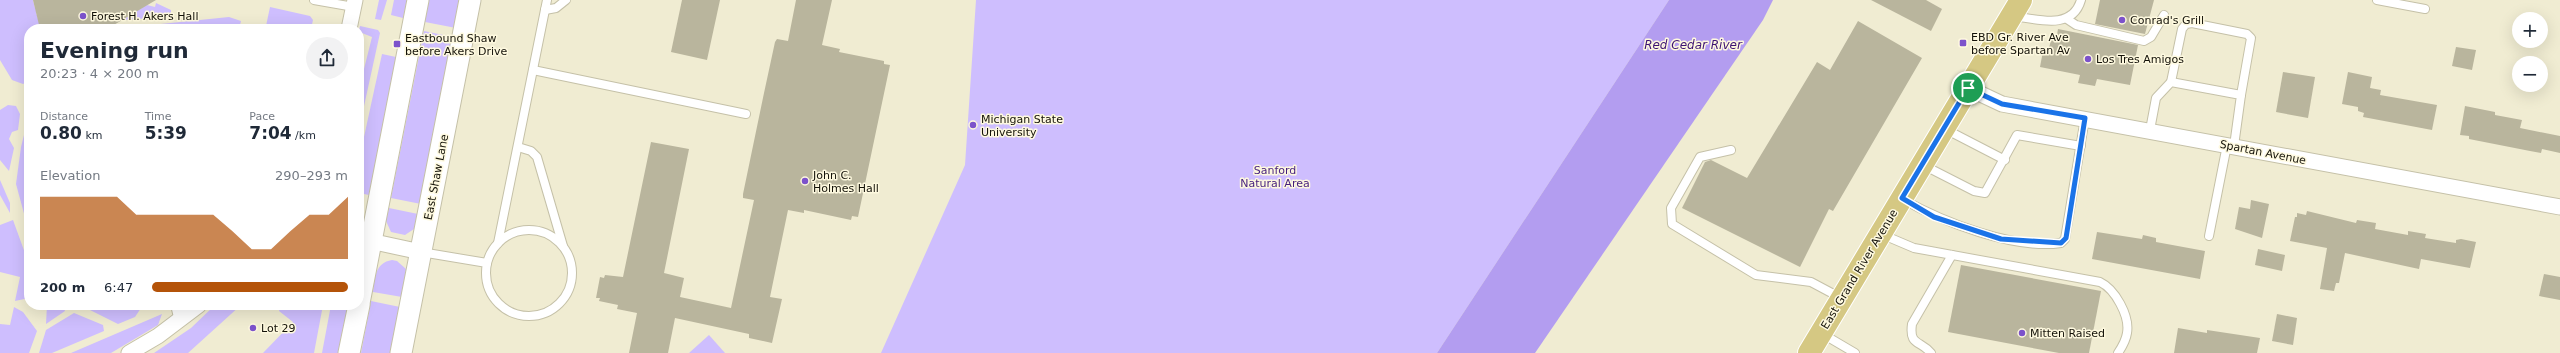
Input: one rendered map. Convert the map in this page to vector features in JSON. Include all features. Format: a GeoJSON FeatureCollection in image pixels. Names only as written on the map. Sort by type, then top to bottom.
{"type":"FeatureCollection","features":[{"type":"Feature","properties":{"kind":"main road","name":"East Grand River Avenue"},"geometry":{"type":"LineString","coordinates":[[1809,353],[2016,8]]}},
{"type":"Feature","properties":{"kind":"street"},"geometry":{"type":"LineString","coordinates":[[364,249],[365,238],[418,0]]}},
{"type":"Feature","properties":{"kind":"street","name":"East Shaw Lane"},"geometry":{"type":"LineString","coordinates":[[401,353],[470,0]]}},
{"type":"Feature","properties":{"kind":"street"},"geometry":{"type":"LineString","coordinates":[[350,24],[354,4]]}},
{"type":"Feature","properties":{"kind":"street","name":"Spartan Avenue"},"geometry":{"type":"LineString","coordinates":[[1968,88],[2002,104],[2085,118],[2560,207]]}},
{"type":"Feature","properties":{"kind":"street"},"geometry":{"type":"LineString","coordinates":[[365,238],[421,252]]}},
{"type":"Feature","properties":{"kind":"street"},"geometry":{"type":"LineString","coordinates":[[129,353],[179,321],[193,310]]}},
{"type":"Feature","properties":{"kind":"street"},"geometry":{"type":"LineString","coordinates":[[349,353],[358,310]]}},
{"type":"Feature","properties":{"kind":"lane"},"geometry":{"type":"LineString","coordinates":[[314,0],[354,4]]}},
{"type":"Feature","properties":{"kind":"lane"},"geometry":{"type":"LineString","coordinates":[[518,147],[531,151],[537,157],[563,246],[572,269],[569,287],[558,304],[540,314],[520,315],[502,306],[490,290],[487,281],[487,263],[498,243],[547,0]]}},
{"type":"Feature","properties":{"kind":"lane"},"geometry":{"type":"LineString","coordinates":[[545,10],[556,8],[566,0]]}},
{"type":"Feature","properties":{"kind":"lane"},"geometry":{"type":"LineString","coordinates":[[2016,8],[2057,21],[2067,19],[2076,11],[2081,0]]}},
{"type":"Feature","properties":{"kind":"lane"},"geometry":{"type":"LineString","coordinates":[[2377,0],[2425,9]]}},
{"type":"Feature","properties":{"kind":"lane"},"geometry":{"type":"LineString","coordinates":[[2067,19],[2076,25],[2144,41],[2151,37],[2164,15]]}},
{"type":"Feature","properties":{"kind":"lane"},"geometry":{"type":"LineString","coordinates":[[2150,130],[2156,98],[2171,82],[2182,29],[2186,24],[2192,23],[2247,34],[2251,38],[2231,146],[2209,236]]}},
{"type":"Feature","properties":{"kind":"lane"},"geometry":{"type":"LineString","coordinates":[[533,70],[746,114]]}},
{"type":"Feature","properties":{"kind":"lane"},"geometry":{"type":"LineString","coordinates":[[2171,82],[2241,95]]}},
{"type":"Feature","properties":{"kind":"lane"},"geometry":{"type":"LineString","coordinates":[[1902,198],[1934,217],[2001,239],[2061,243],[2066,238],[2085,118]]}},
{"type":"Feature","properties":{"kind":"lane"},"geometry":{"type":"LineString","coordinates":[[1944,128],[2004,160]]}},
{"type":"Feature","properties":{"kind":"lane"},"geometry":{"type":"LineString","coordinates":[[1922,164],[1974,191],[1985,193],[2017,135],[2081,146]]}},
{"type":"Feature","properties":{"kind":"lane"},"geometry":{"type":"LineString","coordinates":[[1731,150],[1700,157],[1671,208],[1672,224],[1756,275],[1811,282],[1842,298]]}},
{"type":"Feature","properties":{"kind":"lane"},"geometry":{"type":"LineString","coordinates":[[498,243],[516,232],[536,230],[547,234],[563,246]]}},
{"type":"Feature","properties":{"kind":"lane"},"geometry":{"type":"LineString","coordinates":[[1880,234],[1906,246],[2100,282],[2108,286],[2128,324],[2127,334],[2118,353]]}},
{"type":"Feature","properties":{"kind":"lane"},"geometry":{"type":"LineString","coordinates":[[421,252],[487,263]]}},
{"type":"Feature","properties":{"kind":"lane"},"geometry":{"type":"LineString","coordinates":[[1931,353],[1914,341],[1911,334],[1912,324],[1952,255]]}},
{"type":"Feature","properties":{"kind":"lane"},"geometry":{"type":"LineString","coordinates":[[176,310],[179,321]]}},
{"type":"Feature","properties":{"kind":"lane"},"geometry":{"type":"LineString","coordinates":[[1821,333],[1855,353]]}},
{"type":"Feature","properties":{"kind":"green space"},"geometry":{"type":"Polygon","coordinates":[[[0,0],[33,0],[35,8],[39,9],[36,12],[40,24],[24,24],[24,84],[12,80],[0,60],[0,0]]]}},
{"type":"Feature","properties":{"kind":"green space"},"geometry":{"type":"Polygon","coordinates":[[[379,0],[387,0],[381,20],[375,19],[379,0]]]}},
{"type":"Feature","properties":{"kind":"green space"},"geometry":{"type":"Polygon","coordinates":[[[394,0],[407,0],[403,18],[391,15],[394,0]]]}},
{"type":"Feature","properties":{"kind":"green space"},"geometry":{"type":"Polygon","coordinates":[[[429,0],[461,0],[456,28],[425,22],[429,0]]]}},
{"type":"Feature","properties":{"kind":"green space","name":"Sanford Natural Area"},"geometry":{"type":"Polygon","coordinates":[[[976,0],[1669,0],[1437,353],[881,353],[965,165],[976,0]]]}},
{"type":"Feature","properties":{"kind":"green space"},"geometry":{"type":"Polygon","coordinates":[[[156,3],[171,10],[171,15],[168,17],[122,20],[147,5],[155,7],[156,3]]]}},
{"type":"Feature","properties":{"kind":"green space"},"geometry":{"type":"Polygon","coordinates":[[[270,7],[310,16],[313,20],[312,24],[266,24],[270,7]]]}},
{"type":"Feature","properties":{"kind":"green space"},"geometry":{"type":"Polygon","coordinates":[[[229,17],[241,21],[240,24],[161,24],[229,17]]]}},
{"type":"Feature","properties":{"kind":"green space"},"geometry":{"type":"Polygon","coordinates":[[[364,27],[378,30],[380,33],[364,106],[364,69],[372,37],[364,34],[364,27]]]}},
{"type":"Feature","properties":{"kind":"green space"},"geometry":{"type":"Polygon","coordinates":[[[424,31],[453,37],[421,204],[391,198],[424,31]]]}},
{"type":"Feature","properties":{"kind":"green space"},"geometry":{"type":"Polygon","coordinates":[[[382,54],[396,57],[369,195],[364,194],[364,137],[382,54]]]}},
{"type":"Feature","properties":{"kind":"green space"},"geometry":{"type":"Polygon","coordinates":[[[8,105],[16,106],[20,114],[18,130],[12,132],[9,139],[14,148],[9,171],[0,160],[0,110],[8,105]]]}},
{"type":"Feature","properties":{"kind":"green space"},"geometry":{"type":"Polygon","coordinates":[[[24,135],[24,214],[16,184],[24,135]]]}},
{"type":"Feature","properties":{"kind":"green space"},"geometry":{"type":"Polygon","coordinates":[[[0,180],[10,203],[10,213],[0,195],[0,180]]]}},
{"type":"Feature","properties":{"kind":"green space"},"geometry":{"type":"Polygon","coordinates":[[[389,208],[418,214],[414,229],[405,235],[391,232],[386,221],[389,208]]]}},
{"type":"Feature","properties":{"kind":"green space"},"geometry":{"type":"Polygon","coordinates":[[[13,220],[24,250],[24,299],[15,301],[20,277],[0,272],[0,225],[13,220]]]}},
{"type":"Feature","properties":{"kind":"green space"},"geometry":{"type":"Polygon","coordinates":[[[392,260],[397,261],[406,269],[402,297],[373,292],[375,276],[379,267],[382,264],[392,260]]]}},
{"type":"Feature","properties":{"kind":"green space"},"geometry":{"type":"Polygon","coordinates":[[[371,301],[400,307],[391,353],[361,353],[371,301]]]}},
{"type":"Feature","properties":{"kind":"green space"},"geometry":{"type":"Polygon","coordinates":[[[14,307],[23,312],[37,331],[29,353],[0,353],[0,324],[10,325],[14,307]]]}},
{"type":"Feature","properties":{"kind":"green space"},"geometry":{"type":"Polygon","coordinates":[[[47,310],[65,310],[65,311],[46,324],[47,310]]]}},
{"type":"Feature","properties":{"kind":"green space"},"geometry":{"type":"Polygon","coordinates":[[[90,310],[140,310],[135,317],[118,324],[90,310]]]}},
{"type":"Feature","properties":{"kind":"green space"},"geometry":{"type":"Polygon","coordinates":[[[210,310],[235,310],[188,353],[154,353],[191,328],[210,310]]]}},
{"type":"Feature","properties":{"kind":"green space"},"geometry":{"type":"Polygon","coordinates":[[[322,310],[314,353],[263,353],[293,322],[279,311],[322,310]]]}},
{"type":"Feature","properties":{"kind":"green space"},"geometry":{"type":"Polygon","coordinates":[[[330,310],[347,310],[338,353],[322,353],[330,310]]]}},
{"type":"Feature","properties":{"kind":"green space"},"geometry":{"type":"Polygon","coordinates":[[[74,313],[103,325],[104,331],[52,353],[39,353],[46,330],[74,313]]]}},
{"type":"Feature","properties":{"kind":"green space"},"geometry":{"type":"Polygon","coordinates":[[[162,314],[158,325],[111,353],[71,353],[162,314]]]}},
{"type":"Feature","properties":{"kind":"green space"},"geometry":{"type":"Polygon","coordinates":[[[709,335],[725,353],[689,353],[709,335]]]}},
{"type":"Feature","properties":{"kind":"water","name":"Red Cedar River"},"geometry":{"type":"Polygon","coordinates":[[[1669,0],[1773,0],[1763,20],[1535,353],[1437,353],[1669,0]]]}},
{"type":"Feature","properties":{"kind":"building","name":"Forest H. Akers Hall"},"geometry":{"type":"Polygon","coordinates":[[[33,0],[156,0],[115,24],[39,24],[33,0]]]}},
{"type":"Feature","properties":{"kind":"building"},"geometry":{"type":"Polygon","coordinates":[[[682,0],[720,0],[707,60],[671,52],[682,0]]]}},
{"type":"Feature","properties":{"kind":"building","name":"John C. Holmes Hall"},"geometry":{"type":"Polygon","coordinates":[[[796,0],[832,0],[822,45],[840,49],[839,52],[884,61],[884,64],[890,65],[858,217],[852,216],[851,220],[804,210],[804,213],[788,210],[770,297],[782,299],[772,343],[749,338],[749,334],[675,318],[668,353],[629,353],[637,313],[617,309],[618,305],[599,301],[600,298],[596,298],[600,277],[604,278],[605,275],[623,277],[651,142],[689,149],[664,273],[684,278],[680,297],[731,308],[754,200],[743,198],[743,194],[764,93],[775,42],[777,39],[788,41],[796,0]]]}},
{"type":"Feature","properties":{"kind":"building"},"geometry":{"type":"Polygon","coordinates":[[[1871,0],[1926,0],[1942,9],[1931,31],[1871,0]]]}},
{"type":"Feature","properties":{"kind":"building","name":"Conrad's Grill"},"geometry":{"type":"Polygon","coordinates":[[[2100,0],[2154,0],[2145,34],[2095,24],[2100,0]]]}},
{"type":"Feature","properties":{"kind":"building"},"geometry":{"type":"Polygon","coordinates":[[[1858,21],[1922,58],[1833,211],[1829,209],[1800,267],[1682,208],[1705,162],[1711,160],[1747,178],[1817,62],[1830,70],[1858,21]]]}},
{"type":"Feature","properties":{"kind":"building","name":"Los Tres Amigos"},"geometry":{"type":"Polygon","coordinates":[[[2058,29],[2138,45],[2130,85],[2097,79],[2095,86],[2078,83],[2080,75],[2040,67],[2043,51],[2048,52],[2051,40],[2056,41],[2058,29]]]}},
{"type":"Feature","properties":{"kind":"building"},"geometry":{"type":"Polygon","coordinates":[[[2456,47],[2476,50],[2472,70],[2452,66],[2456,47]]]}},
{"type":"Feature","properties":{"kind":"building"},"geometry":{"type":"Polygon","coordinates":[[[2283,72],[2315,77],[2308,118],[2276,112],[2283,72]]]}},
{"type":"Feature","properties":{"kind":"building"},"geometry":{"type":"Polygon","coordinates":[[[2348,72],[2372,77],[2370,88],[2381,90],[2380,95],[2437,105],[2432,130],[2363,117],[2364,113],[2358,111],[2358,107],[2342,104],[2348,72]]]}},
{"type":"Feature","properties":{"kind":"building"},"geometry":{"type":"Polygon","coordinates":[[[2465,106],[2495,112],[2495,115],[2522,120],[2520,128],[2560,136],[2560,153],[2542,149],[2541,153],[2469,139],[2469,136],[2460,135],[2465,106]]]}},
{"type":"Feature","properties":{"kind":"building"},"geometry":{"type":"Polygon","coordinates":[[[2251,200],[2269,204],[2262,238],[2235,229],[2239,207],[2250,209],[2251,200]]]}},
{"type":"Feature","properties":{"kind":"building"},"geometry":{"type":"Polygon","coordinates":[[[2307,211],[2356,223],[2357,220],[2376,223],[2375,229],[2408,235],[2408,231],[2426,234],[2425,238],[2456,243],[2456,240],[2461,239],[2476,242],[2470,268],[2421,259],[2419,269],[2345,253],[2339,283],[2336,283],[2334,291],[2320,289],[2327,248],[2290,241],[2297,213],[2306,215],[2307,211]]]}},
{"type":"Feature","properties":{"kind":"building"},"geometry":{"type":"Polygon","coordinates":[[[2097,232],[2142,239],[2143,235],[2156,238],[2156,242],[2205,251],[2200,279],[2092,259],[2097,232]]]}},
{"type":"Feature","properties":{"kind":"building"},"geometry":{"type":"Polygon","coordinates":[[[2258,249],[2285,255],[2282,271],[2255,265],[2258,249]]]}},
{"type":"Feature","properties":{"kind":"building"},"geometry":{"type":"Polygon","coordinates":[[[1961,265],[2101,291],[2089,353],[2059,353],[1948,332],[1961,265]]]}},
{"type":"Feature","properties":{"kind":"building"},"geometry":{"type":"Polygon","coordinates":[[[2544,274],[2560,277],[2560,300],[2539,296],[2544,274]]]}},
{"type":"Feature","properties":{"kind":"building"},"geometry":{"type":"Polygon","coordinates":[[[2277,314],[2297,318],[2293,345],[2272,341],[2277,314]]]}},
{"type":"Feature","properties":{"kind":"building"},"geometry":{"type":"Polygon","coordinates":[[[2178,328],[2207,333],[2207,330],[2260,338],[2257,353],[2174,353],[2178,328]]]}},
{"type":"Feature","properties":{"kind":"place","name":"Forest H. Akers Hall"},"geometry":{"type":"Point","coordinates":[83,16]}},
{"type":"Feature","properties":{"kind":"place","name":"Conrad's Grill"},"geometry":{"type":"Point","coordinates":[2122,20]}},
{"type":"Feature","properties":{"kind":"place","name":"EBD Gr. River Ave before Spartan Av"},"geometry":{"type":"Point","coordinates":[1963,43]}},
{"type":"Feature","properties":{"kind":"place","name":"Eastbound Shaw before Akers Drive"},"geometry":{"type":"Point","coordinates":[397,44]}},
{"type":"Feature","properties":{"kind":"place","name":"Los Tres Amigos"},"geometry":{"type":"Point","coordinates":[2088,59]}},
{"type":"Feature","properties":{"kind":"place","name":"Michigan State University"},"geometry":{"type":"Point","coordinates":[973,125]}},
{"type":"Feature","properties":{"kind":"place","name":"John C. Holmes Hall"},"geometry":{"type":"Point","coordinates":[805,181]}},
{"type":"Feature","properties":{"kind":"place","name":"Lot 29"},"geometry":{"type":"Point","coordinates":[253,328]}},
{"type":"Feature","properties":{"kind":"place","name":"Mitten Raised"},"geometry":{"type":"Point","coordinates":[2022,333]}},
{"type":"Feature","properties":{"kind":"route"},"geometry":{"type":"LineString","coordinates":[[1968,88],[2002,104],[2085,118],[2066,238],[2061,243],[2054,244],[2001,239],[1934,217],[1902,198],[1968,88]]}}]}
